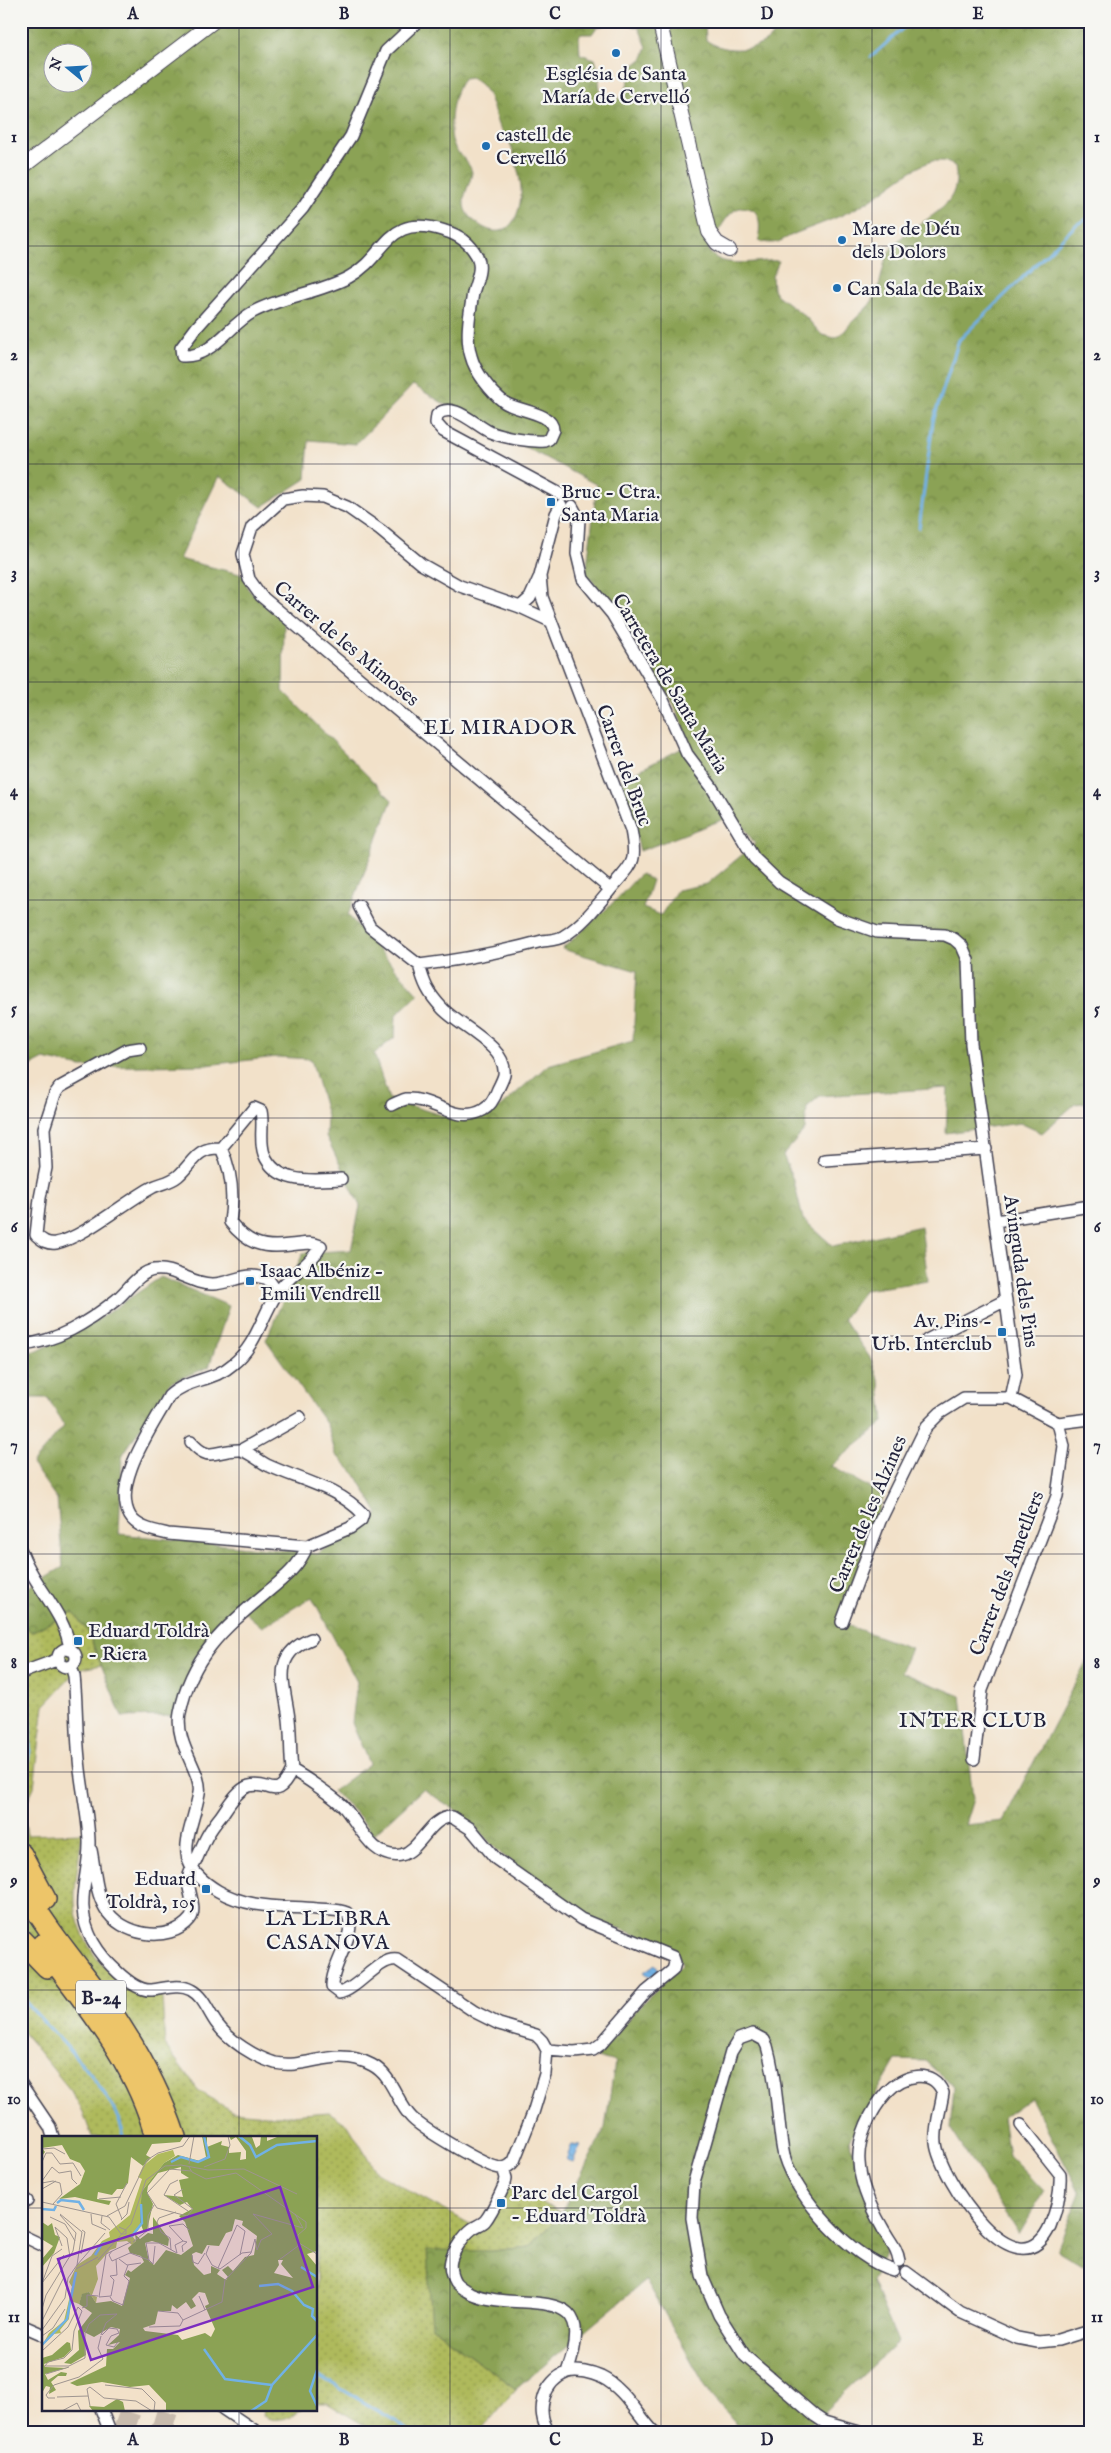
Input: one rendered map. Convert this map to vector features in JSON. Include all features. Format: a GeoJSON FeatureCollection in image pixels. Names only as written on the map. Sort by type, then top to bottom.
{"type":"FeatureCollection","features":[{"type":"Feature","properties":{"kind":"highway"},"geometry":{"type":"LineString","coordinates":[[21,1854],[60,1923],[111,1997],[139,2056]]}},
{"type":"Feature","properties":{"kind":"highway","name":"B-24"},"geometry":{"type":"LineString","coordinates":[[21,1884],[55,1939],[100,1997],[139,2056],[154,2083],[175,2136]]}},
{"type":"Feature","properties":{"kind":"highway","name":"B-24"},"geometry":{"type":"LineString","coordinates":[[21,1916],[116,2047],[133,2079],[156,2136]]}},
{"type":"Feature","properties":{"kind":"highway"},"geometry":{"type":"LineString","coordinates":[[21,1940],[84,2002]]}},
{"type":"Feature","properties":{"kind":"street"},"geometry":{"type":"LineString","coordinates":[[21,168],[214,21]]}},
{"type":"Feature","properties":{"kind":"street"},"geometry":{"type":"LineString","coordinates":[[418,21],[386,51],[351,136],[303,208],[196,328],[181,348],[182,356],[193,357],[205,352],[239,321],[254,311],[324,288],[360,270],[384,242],[398,230],[408,227],[429,227],[451,233],[464,239],[470,246],[479,264],[470,314],[469,343],[474,365],[491,388],[505,402],[545,417],[552,423],[554,430],[549,438],[541,441],[506,436],[491,432],[456,412],[448,410],[437,415],[436,423],[443,431],[565,502]]}},
{"type":"Feature","properties":{"kind":"street"},"geometry":{"type":"LineString","coordinates":[[657,21],[661,28],[709,232],[717,244],[729,250]]}},
{"type":"Feature","properties":{"kind":"street","name":"Carrer de les Mimoses"},"geometry":{"type":"LineString","coordinates":[[550,621],[520,607],[460,586],[421,564],[380,530],[347,507],[322,497],[303,496],[283,499],[252,526],[243,554],[249,579],[260,596],[610,889]]}},
{"type":"Feature","properties":{"kind":"street","name":"Carrer del Bruc"},"geometry":{"type":"LineString","coordinates":[[419,965],[515,949],[563,937],[599,906],[610,889],[622,878],[635,852],[631,830],[542,596],[540,576],[556,514],[565,502]]}},
{"type":"Feature","properties":{"kind":"street","name":"Carretera de Santa Maria"},"geometry":{"type":"LineString","coordinates":[[565,502],[579,519],[577,554],[583,579],[612,614],[664,700],[687,754],[711,786],[754,858],[778,882],[837,918],[878,932],[945,936],[954,939],[962,946],[968,960],[971,1044],[986,1149]]}},
{"type":"Feature","properties":{"kind":"street"},"geometry":{"type":"LineString","coordinates":[[520,607],[530,598],[540,576]]}},
{"type":"Feature","properties":{"kind":"street"},"geometry":{"type":"LineString","coordinates":[[359,906],[370,927],[419,965],[426,990],[443,1010],[492,1046],[503,1064],[504,1075],[494,1100],[484,1110],[458,1115],[418,1101],[406,1100],[392,1105]]}},
{"type":"Feature","properties":{"kind":"street"},"geometry":{"type":"LineString","coordinates":[[140,1048],[127,1050],[60,1087],[55,1094],[44,1128],[46,1168],[40,1198],[36,1235],[45,1242],[54,1243],[76,1236],[132,1200],[178,1176],[200,1152],[209,1148],[220,1148],[254,1108],[261,1111],[264,1154],[274,1168],[286,1177],[301,1180],[341,1179]]}},
{"type":"Feature","properties":{"kind":"street"},"geometry":{"type":"LineString","coordinates":[[220,1148],[231,1176],[232,1205],[230,1222],[242,1237],[265,1246],[288,1246],[312,1242],[321,1246],[315,1257],[277,1292],[246,1353],[217,1376],[176,1389],[169,1396],[137,1451],[125,1502],[130,1518],[147,1529],[168,1534],[307,1546],[350,1528],[361,1520],[363,1514],[352,1502],[266,1465],[241,1450]]}},
{"type":"Feature","properties":{"kind":"street"},"geometry":{"type":"LineString","coordinates":[[824,1160],[986,1149]]}},
{"type":"Feature","properties":{"kind":"street","name":"Avinguda dels Pins"},"geometry":{"type":"LineString","coordinates":[[986,1149],[1016,1375],[1011,1398]]}},
{"type":"Feature","properties":{"kind":"street"},"geometry":{"type":"LineString","coordinates":[[996,1221],[1090,1206]]}},
{"type":"Feature","properties":{"kind":"street"},"geometry":{"type":"LineString","coordinates":[[21,1345],[60,1336],[87,1320],[116,1299],[143,1274],[154,1270],[172,1271],[196,1281],[212,1284],[252,1275],[268,1279],[277,1292]]}},
{"type":"Feature","properties":{"kind":"street"},"geometry":{"type":"LineString","coordinates":[[927,1340],[1006,1300]]}},
{"type":"Feature","properties":{"kind":"street","name":"Carrer de les Alzines"},"geometry":{"type":"LineString","coordinates":[[842,1622],[880,1521],[926,1427],[940,1413],[964,1398],[1011,1398]]}},
{"type":"Feature","properties":{"kind":"street"},"geometry":{"type":"LineString","coordinates":[[1011,1398],[1058,1423],[1090,1419]]}},
{"type":"Feature","properties":{"kind":"street"},"geometry":{"type":"LineString","coordinates":[[191,1442],[200,1452],[208,1455],[241,1450],[300,1417]]}},
{"type":"Feature","properties":{"kind":"street","name":"Carrer dels Ametllers"},"geometry":{"type":"LineString","coordinates":[[974,1759],[982,1690],[1057,1496],[1064,1446],[1058,1423]]}},
{"type":"Feature","properties":{"kind":"street"},"geometry":{"type":"LineString","coordinates":[[21,1551],[68,1634],[70,1650],[76,1657],[71,1666],[74,1676],[79,1762],[89,1843],[100,1899],[105,1909],[119,1924],[131,1930],[156,1934],[168,1933],[191,1918],[193,1912],[188,1881],[190,1868],[186,1853],[188,1833],[200,1790],[179,1733],[180,1714],[194,1669],[224,1628],[294,1568],[304,1555],[307,1546]]}},
{"type":"Feature","properties":{"kind":"street"},"geometry":{"type":"LineString","coordinates":[[190,1868],[197,1859],[204,1837],[243,1789],[255,1785],[271,1790],[279,1788],[284,1785],[292,1770],[282,1667],[292,1650],[299,1644],[311,1640]]}},
{"type":"Feature","properties":{"kind":"street"},"geometry":{"type":"LineString","coordinates":[[21,1673],[58,1659],[62,1651],[70,1650]]}},
{"type":"Feature","properties":{"kind":"street"},"geometry":{"type":"LineString","coordinates":[[58,1659],[64,1666],[71,1666]]}},
{"type":"Feature","properties":{"kind":"street"},"geometry":{"type":"LineString","coordinates":[[292,1770],[341,1804],[366,1838],[383,1851],[396,1855],[409,1851],[440,1821],[452,1817],[471,1829],[496,1858],[581,1919],[673,1957],[675,1963],[673,1970],[646,1992],[601,2044],[588,2051],[547,2050]]}},
{"type":"Feature","properties":{"kind":"street"},"geometry":{"type":"LineString","coordinates":[[89,1843],[83,1881],[84,1918],[93,1943],[129,1982],[146,1990],[181,1986],[189,1988],[201,1997],[225,2033],[236,2042],[269,2061],[288,2063],[330,2057],[359,2059],[370,2064],[381,2070],[412,2118],[423,2126],[487,2164],[503,2168],[514,2161],[533,2113],[545,2074],[547,2050],[536,2035],[499,2024],[475,2012],[397,1960],[386,1961],[351,1989],[340,1993],[332,1987],[333,1972],[351,1927],[347,1913],[255,1905],[219,1892],[190,1868]]}},
{"type":"Feature","properties":{"kind":"street"},"geometry":{"type":"LineString","coordinates":[[859,2432],[824,2422],[755,2366],[728,2331],[711,2299],[702,2276],[692,2218],[694,2182],[731,2052],[739,2039],[754,2034],[764,2040],[767,2046],[784,2156],[797,2184],[822,2218],[845,2240],[881,2267],[896,2265]]}},
{"type":"Feature","properties":{"kind":"street"},"geometry":{"type":"LineString","coordinates":[[1020,2125],[1060,2174],[1060,2194],[1047,2232],[1038,2242],[1018,2249],[1002,2242],[982,2224],[964,2200],[945,2168],[936,2141],[944,2093],[941,2086],[935,2080],[919,2076],[900,2082],[888,2092],[868,2123],[859,2148],[859,2163],[868,2202],[895,2246],[898,2275],[906,2272],[960,2312],[1017,2338],[1038,2342],[1058,2340],[1090,2330]]}},
{"type":"Feature","properties":{"kind":"street"},"geometry":{"type":"LineString","coordinates":[[21,2084],[50,2127],[53,2136]]}},
{"type":"Feature","properties":{"kind":"street"},"geometry":{"type":"LineString","coordinates":[[503,2168],[506,2178],[505,2184],[485,2221],[470,2231],[460,2244],[452,2258],[450,2267],[452,2275],[457,2284],[476,2295],[546,2304],[566,2312],[572,2319],[577,2340],[567,2372]]}},
{"type":"Feature","properties":{"kind":"street"},"geometry":{"type":"LineString","coordinates":[[21,2235],[42,2245]]}},
{"type":"Feature","properties":{"kind":"street"},"geometry":{"type":"LineString","coordinates":[[21,2325],[42,2334]]}},
{"type":"Feature","properties":{"kind":"street"},"geometry":{"type":"LineString","coordinates":[[549,2432],[544,2424],[540,2409],[545,2394],[555,2380],[567,2372],[578,2371],[601,2377],[622,2394],[654,2432]]}},
{"type":"Feature","properties":{"kind":"street"},"geometry":{"type":"LineString","coordinates":[[101,2410],[110,2432]]}},
{"type":"Feature","properties":{"kind":"street"},"geometry":{"type":"LineString","coordinates":[[224,2410],[257,2432]]}},
{"type":"Feature","properties":{"kind":"green space"},"geometry":{"type":"Polygon","coordinates":[[[21,21],[705,21],[706,40],[720,47],[744,49],[767,41],[780,21],[1090,21],[1090,1102],[1075,1104],[1042,1133],[1020,1123],[946,1133],[948,1088],[820,1096],[807,1107],[805,1130],[783,1155],[794,1182],[803,1219],[833,1246],[921,1226],[928,1281],[865,1290],[843,1319],[871,1359],[880,1385],[884,1422],[831,1466],[884,1496],[838,1622],[911,1648],[901,1672],[961,1696],[973,1799],[965,1825],[1003,1821],[1090,1654],[1090,2270],[1057,2250],[1080,2193],[1031,2098],[1003,2118],[1009,2155],[1044,2191],[1019,2234],[950,2128],[954,2087],[925,2061],[896,2060],[849,2140],[886,2252],[872,2281],[898,2342],[811,2424],[836,2432],[743,2432],[711,2396],[646,2280],[516,2389],[432,2327],[427,2250],[492,2251],[529,2247],[562,2213],[605,2128],[615,2062],[597,2057],[642,2003],[682,1965],[676,1949],[582,1915],[501,1854],[463,1815],[423,1789],[373,1835],[360,1817],[333,1791],[369,1764],[352,1723],[357,1682],[312,1597],[262,1627],[240,1608],[201,1647],[173,1716],[122,1717],[88,1632],[73,1612],[31,1632],[21,1621],[21,1592],[63,1567],[57,1499],[32,1464],[64,1426],[48,1398],[21,1398],[21,1352],[38,1351],[100,1318],[161,1277],[229,1306],[209,1367],[170,1383],[122,1456],[119,1534],[317,1554],[378,1514],[356,1475],[336,1455],[327,1425],[266,1340],[303,1253],[351,1250],[360,1206],[326,1136],[327,1116],[311,1059],[277,1057],[206,1065],[81,1067],[44,1059],[21,1071],[21,21]],[[609,24],[597,27],[592,34],[581,34],[579,37],[580,54],[595,59],[601,95],[606,99],[615,101],[624,95],[633,66],[643,58],[647,47],[639,28],[631,25],[609,24]],[[470,78],[464,79],[456,92],[451,121],[452,140],[458,153],[469,165],[472,172],[464,201],[467,213],[477,223],[497,231],[511,225],[519,209],[521,188],[512,149],[498,125],[489,97],[477,81],[470,78]],[[932,161],[922,165],[853,210],[776,242],[766,243],[760,241],[759,223],[756,213],[744,207],[737,209],[727,218],[710,241],[709,251],[723,261],[742,263],[779,261],[772,276],[773,289],[777,295],[805,316],[822,335],[835,338],[872,301],[877,291],[886,258],[894,245],[904,235],[937,212],[953,194],[956,181],[955,166],[944,161],[932,161]],[[413,385],[356,444],[309,440],[306,479],[262,507],[219,476],[179,559],[244,575],[248,589],[284,622],[283,691],[392,800],[348,915],[418,994],[396,1015],[395,1037],[374,1054],[389,1099],[457,1120],[498,1109],[548,1065],[633,1041],[637,971],[562,949],[615,901],[640,874],[652,880],[643,908],[661,915],[677,890],[707,884],[755,844],[735,815],[640,851],[622,779],[690,744],[674,704],[615,608],[586,574],[597,485],[449,407],[413,385]]]}},
{"type":"Feature","properties":{"kind":"green space"},"geometry":{"type":"Polygon","coordinates":[[[73,1612],[88,1632],[101,1665],[78,1670],[44,1706],[34,1787],[23,1810],[27,1835],[82,1833],[76,1877],[75,1903],[77,1917],[87,1944],[115,1979],[139,1994],[162,1996],[165,2045],[198,2090],[233,2112],[277,2116],[329,2112],[348,2125],[377,2173],[470,2224],[490,2225],[509,2187],[562,2213],[529,2247],[492,2251],[432,2327],[516,2389],[480,2432],[376,2432],[327,2403],[318,2403],[318,2136],[92,2136],[83,2112],[71,2091],[21,2030],[21,1621],[31,1631],[73,1612]]]}},
{"type":"Feature","properties":{"kind":"green space"},"geometry":{"type":"Polygon","coordinates":[[[264,2410],[300,2410],[288,2417],[278,2419],[263,2416],[264,2410]]]}},
{"type":"Feature","properties":{"kind":"water"},"geometry":{"type":"Polygon","coordinates":[[[655,1964],[660,1971],[650,1977],[644,1972],[655,1964]]]}},
{"type":"Feature","properties":{"kind":"water"},"geometry":{"type":"Polygon","coordinates":[[[572,2144],[580,2145],[573,2162],[566,2160],[572,2144]]]}},
{"type":"Feature","properties":{"kind":"waterway"},"geometry":{"type":"LineString","coordinates":[[871,57],[911,21]]}},
{"type":"Feature","properties":{"kind":"waterway"},"geometry":{"type":"LineString","coordinates":[[919,528],[933,421],[959,340],[1077,224],[1090,218]]}},
{"type":"Feature","properties":{"kind":"waterway"},"geometry":{"type":"LineString","coordinates":[[21,1801],[30,1749],[30,1705]]}},
{"type":"Feature","properties":{"kind":"waterway"},"geometry":{"type":"LineString","coordinates":[[21,1997],[96,2081],[118,2118],[124,2136]]}},
{"type":"Feature","properties":{"kind":"waterway"},"geometry":{"type":"LineString","coordinates":[[318,2375],[397,2422],[409,2432]]}},
{"type":"Feature","properties":{"kind":"tunnel"},"geometry":{"type":"LineString","coordinates":[[123,2432],[131,2410]]}},
{"type":"Feature","properties":{"kind":"tunnel"},"geometry":{"type":"LineString","coordinates":[[161,2432],[168,2410]]}},
{"type":"Feature","properties":{"kind":"place","name":"Església de Santa María de Cervelló"},"geometry":{"type":"Point","coordinates":[616,53]}},
{"type":"Feature","properties":{"kind":"place","name":"castell de Cervelló"},"geometry":{"type":"Point","coordinates":[486,146]}},
{"type":"Feature","properties":{"kind":"place","name":"Mare de Déu dels Dolors"},"geometry":{"type":"Point","coordinates":[842,240]}},
{"type":"Feature","properties":{"kind":"place","name":"Can Sala de Baix"},"geometry":{"type":"Point","coordinates":[837,288]}},
{"type":"Feature","properties":{"kind":"place","name":"Bruc - Ctra. Santa Maria"},"geometry":{"type":"Point","coordinates":[551,502]}},
{"type":"Feature","properties":{"kind":"place","name":"Isaac Albéniz - Emili Vendrell"},"geometry":{"type":"Point","coordinates":[250,1281]}},
{"type":"Feature","properties":{"kind":"place","name":"Av. Pins - Urb. Interclub"},"geometry":{"type":"Point","coordinates":[1002,1332]}},
{"type":"Feature","properties":{"kind":"place","name":"Eduard Toldrà - Riera"},"geometry":{"type":"Point","coordinates":[78,1641]}},
{"type":"Feature","properties":{"kind":"place","name":"Eduard Toldrà, 105"},"geometry":{"type":"Point","coordinates":[206,1889]}},
{"type":"Feature","properties":{"kind":"place","name":"Parc del Cargol - Eduard Toldrà"},"geometry":{"type":"Point","coordinates":[501,2203]}},
{"type":"Feature","properties":{"kind":"district","name":"EL MIRADOR"},"geometry":{"type":"Point","coordinates":[500,727]}},
{"type":"Feature","properties":{"kind":"district","name":"INTER CLUB"},"geometry":{"type":"Point","coordinates":[973,1720]}},
{"type":"Feature","properties":{"kind":"district","name":"LA LLIBRA CASANOVA"},"geometry":{"type":"Point","coordinates":[328,1930]}}]}
